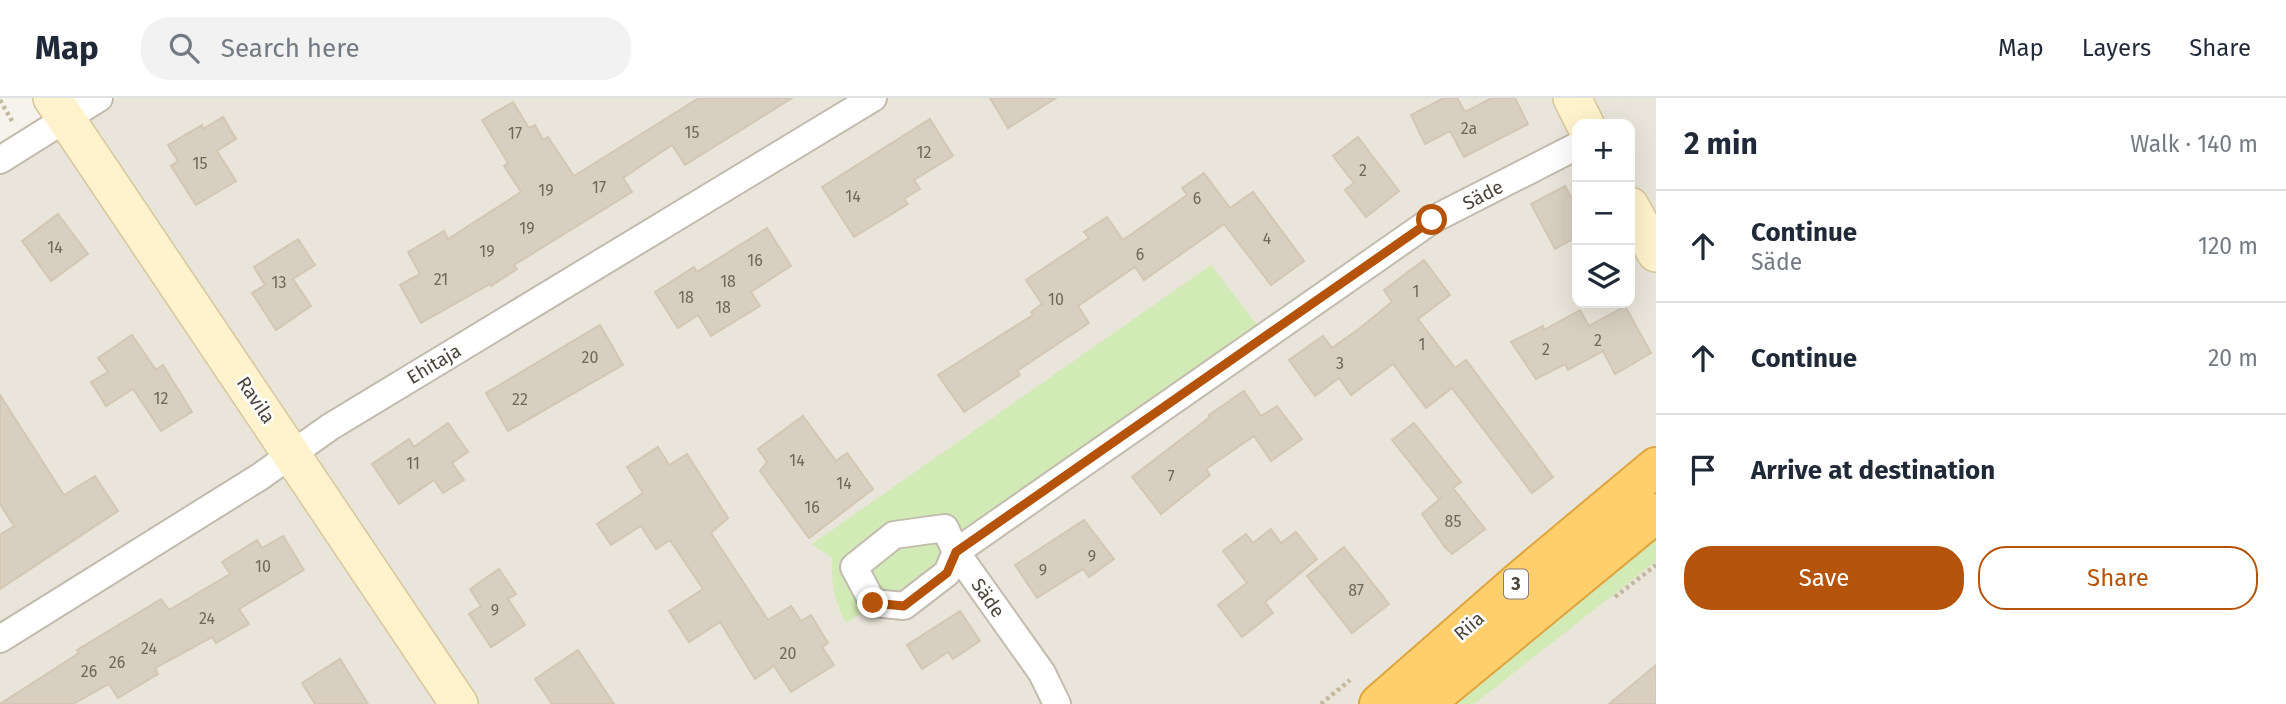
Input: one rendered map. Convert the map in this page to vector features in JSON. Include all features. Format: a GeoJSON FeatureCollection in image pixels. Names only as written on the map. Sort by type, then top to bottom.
{"type":"FeatureCollection","features":[{"type":"Feature","properties":{"kind":"highway","name":"Riia"},"geometry":{"type":"LineString","coordinates":[[1379,704],[1656,467]]}},
{"type":"Feature","properties":{"kind":"highway","name":"Riia"},"geometry":{"type":"LineString","coordinates":[[1424,704],[1656,513]]}},
{"type":"Feature","properties":{"kind":"street"},"geometry":{"type":"LineString","coordinates":[[0,160],[59,109],[99,98]]}},
{"type":"Feature","properties":{"kind":"street","name":"Ehitaja"},"geometry":{"type":"LineString","coordinates":[[0,639],[261,476],[330,427],[873,98]]}},
{"type":"Feature","properties":{"kind":"street"},"geometry":{"type":"LineString","coordinates":[[1572,98],[1582,119]]}},
{"type":"Feature","properties":{"kind":"street","name":"Ravila"},"geometry":{"type":"LineString","coordinates":[[59,109],[459,704]]}},
{"type":"Feature","properties":{"kind":"street","name":"Säde"},"geometry":{"type":"LineString","coordinates":[[1057,704],[1042,673],[956,552],[1432,220],[1572,149]]}},
{"type":"Feature","properties":{"kind":"street"},"geometry":{"type":"LineString","coordinates":[[1635,215],[1656,253]]}},
{"type":"Feature","properties":{"kind":"path"},"geometry":{"type":"LineString","coordinates":[[0,116],[6,112]]}},
{"type":"Feature","properties":{"kind":"shaded area"},"geometry":{"type":"Polygon","coordinates":[[[117,98],[1656,98],[1656,704],[0,704],[0,172],[117,98]]]}},
{"type":"Feature","properties":{"kind":"green space"},"geometry":{"type":"Polygon","coordinates":[[[1211,265],[1264,334],[953,557],[846,623],[834,592],[832,558],[812,544],[1211,265]]]}},
{"type":"Feature","properties":{"kind":"green space"},"geometry":{"type":"Polygon","coordinates":[[[1656,537],[1656,561],[1474,704],[1442,704],[1656,537]]]}},
{"type":"Feature","properties":{"kind":"building"},"geometry":{"type":"Polygon","coordinates":[[[699,98],[792,98],[685,165],[672,145],[623,178],[632,192],[514,265],[517,269],[491,286],[490,284],[421,323],[400,285],[420,274],[408,252],[444,231],[448,239],[521,192],[504,166],[508,163],[482,120],[513,102],[529,128],[535,125],[543,140],[548,137],[574,176],[699,98]]]}},
{"type":"Feature","properties":{"kind":"building"},"geometry":{"type":"Polygon","coordinates":[[[990,98],[1056,98],[1008,128],[990,98]]]}},
{"type":"Feature","properties":{"kind":"building"},"geometry":{"type":"Polygon","coordinates":[[[1444,98],[1457,98],[1465,112],[1492,98],[1515,98],[1528,124],[1464,157],[1450,131],[1425,144],[1411,115],[1444,98]]]}},
{"type":"Feature","properties":{"kind":"building"},"geometry":{"type":"Polygon","coordinates":[[[223,117],[236,139],[217,151],[236,181],[196,205],[171,166],[178,161],[168,145],[202,125],[203,129],[223,117]]]}},
{"type":"Feature","properties":{"kind":"building"},"geometry":{"type":"Polygon","coordinates":[[[930,119],[953,156],[914,180],[920,189],[904,199],[908,204],[854,237],[822,187],[930,119]]]}},
{"type":"Feature","properties":{"kind":"building"},"geometry":{"type":"Polygon","coordinates":[[[1358,137],[1399,191],[1366,217],[1345,190],[1354,183],[1333,156],[1358,137]]]}},
{"type":"Feature","properties":{"kind":"building"},"geometry":{"type":"Polygon","coordinates":[[[1204,173],[1230,208],[1253,192],[1304,261],[1271,285],[1224,224],[1144,280],[1135,267],[1078,306],[1089,323],[1017,371],[1020,375],[964,412],[938,375],[1033,315],[1031,312],[1042,304],[1026,280],[1089,238],[1084,232],[1107,217],[1123,240],[1187,195],[1182,188],[1204,173]]]}},
{"type":"Feature","properties":{"kind":"building"},"geometry":{"type":"Polygon","coordinates":[[[1565,186],[1572,199],[1572,240],[1555,249],[1531,204],[1565,186]]]}},
{"type":"Feature","properties":{"kind":"building"},"geometry":{"type":"Polygon","coordinates":[[[58,214],[88,254],[51,281],[22,241],[58,214]]]}},
{"type":"Feature","properties":{"kind":"building"},"geometry":{"type":"Polygon","coordinates":[[[767,228],[791,266],[751,292],[760,306],[711,336],[698,315],[678,328],[655,292],[694,267],[697,272],[767,228]]]}},
{"type":"Feature","properties":{"kind":"building"},"geometry":{"type":"Polygon","coordinates":[[[298,239],[315,265],[293,279],[311,306],[276,330],[252,293],[265,285],[254,267],[298,239]]]}},
{"type":"Feature","properties":{"kind":"building"},"geometry":{"type":"Polygon","coordinates":[[[1424,260],[1450,295],[1418,319],[1455,368],[1466,360],[1553,477],[1532,493],[1452,388],[1426,408],[1393,364],[1351,395],[1339,378],[1315,396],[1289,360],[1323,336],[1332,348],[1360,328],[1392,302],[1384,290],[1424,260]]]}},
{"type":"Feature","properties":{"kind":"building"},"geometry":{"type":"Polygon","coordinates":[[[1626,308],[1651,353],[1615,374],[1603,351],[1568,370],[1565,364],[1536,379],[1511,342],[1543,326],[1544,330],[1580,310],[1589,326],[1626,308]]]}},
{"type":"Feature","properties":{"kind":"building"},"geometry":{"type":"Polygon","coordinates":[[[600,325],[623,365],[508,431],[486,393],[600,325]]]}},
{"type":"Feature","properties":{"kind":"building"},"geometry":{"type":"Polygon","coordinates":[[[132,335],[156,370],[163,365],[192,412],[161,431],[133,389],[106,406],[91,382],[108,372],[98,358],[132,335]]]}},
{"type":"Feature","properties":{"kind":"building"},"geometry":{"type":"Polygon","coordinates":[[[1244,391],[1261,416],[1277,406],[1302,439],[1271,461],[1254,436],[1206,469],[1210,475],[1161,514],[1132,477],[1210,417],[1209,415],[1244,391]]]}},
{"type":"Feature","properties":{"kind":"building"},"geometry":{"type":"Polygon","coordinates":[[[0,395],[64,495],[95,476],[118,511],[0,589],[0,535],[14,526],[0,504],[0,395]]]}},
{"type":"Feature","properties":{"kind":"building"},"geometry":{"type":"Polygon","coordinates":[[[803,416],[836,461],[847,453],[873,489],[809,538],[760,471],[767,462],[758,449],[803,416]]]}},
{"type":"Feature","properties":{"kind":"building"},"geometry":{"type":"Polygon","coordinates":[[[448,423],[468,452],[452,463],[464,480],[443,493],[434,480],[399,504],[372,464],[409,439],[414,447],[448,423]]]}},
{"type":"Feature","properties":{"kind":"building"},"geometry":{"type":"Polygon","coordinates":[[[1414,423],[1461,482],[1453,488],[1485,529],[1452,554],[1422,514],[1442,497],[1439,499],[1392,440],[1414,423]]]}},
{"type":"Feature","properties":{"kind":"building"},"geometry":{"type":"Polygon","coordinates":[[[658,447],[669,465],[687,454],[728,518],[711,533],[768,620],[791,606],[801,621],[811,615],[828,643],[822,647],[834,665],[791,692],[774,666],[755,679],[720,622],[689,642],[669,611],[703,589],[670,540],[656,549],[641,526],[611,545],[597,524],[643,493],[627,467],[658,447]]]}},
{"type":"Feature","properties":{"kind":"building"},"geometry":{"type":"Polygon","coordinates":[[[1084,520],[1114,559],[1089,577],[1083,569],[1037,598],[1015,565],[1084,520]]]}},
{"type":"Feature","properties":{"kind":"building"},"geometry":{"type":"Polygon","coordinates":[[[1271,529],[1281,543],[1296,532],[1317,559],[1265,602],[1273,613],[1242,637],[1218,605],[1247,583],[1223,551],[1246,534],[1253,543],[1271,529]]]}},
{"type":"Feature","properties":{"kind":"building"},"geometry":{"type":"Polygon","coordinates":[[[283,536],[304,570],[239,609],[249,624],[216,643],[212,637],[155,668],[158,674],[118,698],[109,684],[73,704],[0,704],[79,653],[77,650],[161,599],[169,610],[230,574],[222,562],[257,540],[262,548],[283,536]]]}},
{"type":"Feature","properties":{"kind":"building"},"geometry":{"type":"Polygon","coordinates":[[[1344,547],[1389,604],[1352,633],[1307,576],[1344,547]]]}},
{"type":"Feature","properties":{"kind":"building"},"geometry":{"type":"Polygon","coordinates":[[[499,569],[516,594],[508,599],[525,625],[491,647],[469,614],[481,606],[470,589],[499,569]]]}},
{"type":"Feature","properties":{"kind":"building"},"geometry":{"type":"Polygon","coordinates":[[[960,611],[980,641],[953,659],[948,652],[922,669],[907,645],[960,611]]]}},
{"type":"Feature","properties":{"kind":"building"},"geometry":{"type":"Polygon","coordinates":[[[578,650],[614,704],[552,704],[535,679],[578,650]]]}},
{"type":"Feature","properties":{"kind":"building"},"geometry":{"type":"Polygon","coordinates":[[[340,659],[368,704],[315,704],[302,683],[340,659]]]}},
{"type":"Feature","properties":{"kind":"building"},"geometry":{"type":"Polygon","coordinates":[[[1656,665],[1656,704],[1609,704],[1656,665]]]}},
{"type":"Feature","properties":{"kind":"route"},"geometry":{"type":"LineString","coordinates":[[873,603],[904,606],[947,573],[956,552],[1432,220]]}}]}
